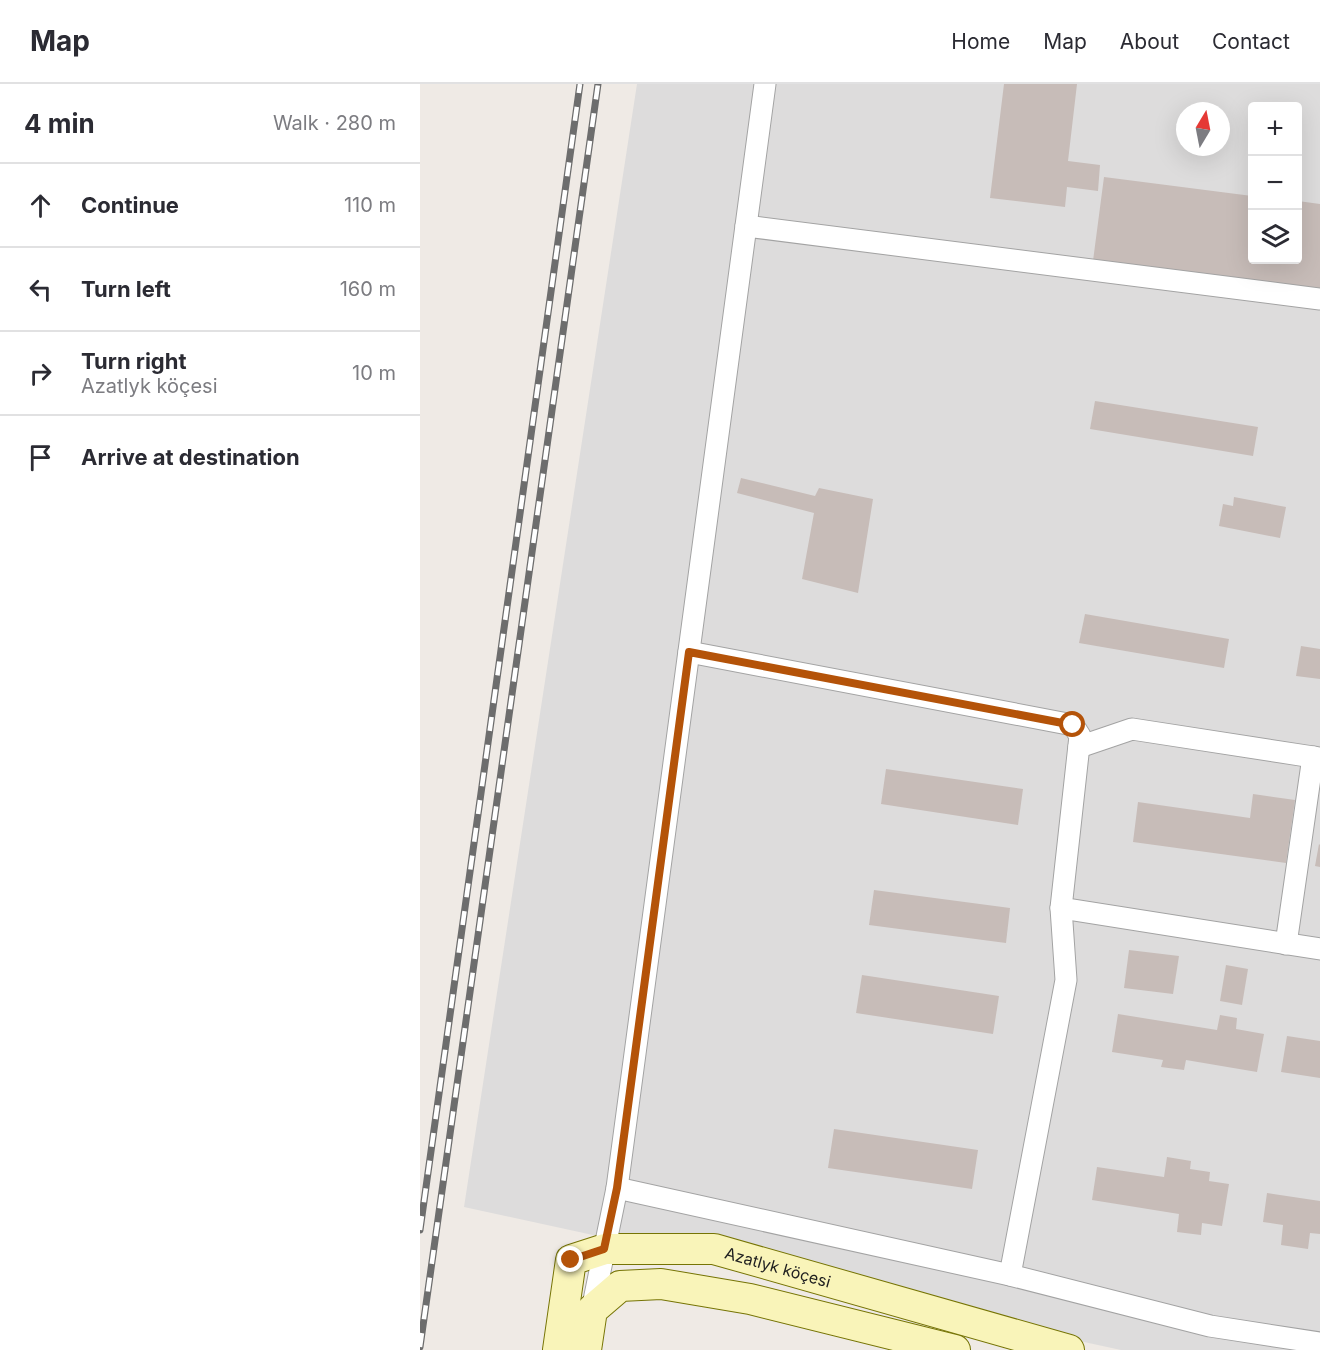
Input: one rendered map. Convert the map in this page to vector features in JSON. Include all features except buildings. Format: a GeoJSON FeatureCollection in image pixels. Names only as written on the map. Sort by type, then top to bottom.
{"type":"FeatureCollection","features":[{"type":"Feature","properties":{"kind":"street"},"geometry":{"type":"LineString","coordinates":[[586,1350],[617,1188],[765,84]]}},
{"type":"Feature","properties":{"kind":"street"},"geometry":{"type":"LineString","coordinates":[[746,226],[1320,299]]}},
{"type":"Feature","properties":{"kind":"street"},"geometry":{"type":"LineString","coordinates":[[689,652],[1073,725],[1080,736],[1061,908],[1066,980],[1010,1275]]}},
{"type":"Feature","properties":{"kind":"street"},"geometry":{"type":"LineString","coordinates":[[1079,747],[1132,729],[1317,757],[1286,944]]}},
{"type":"Feature","properties":{"kind":"street"},"geometry":{"type":"LineString","coordinates":[[1061,908],[1320,950]]}},
{"type":"Feature","properties":{"kind":"street"},"geometry":{"type":"LineString","coordinates":[[617,1188],[1010,1275],[1210,1326],[1320,1343]]}},
{"type":"Feature","properties":{"kind":"street","name":"Azatlyk köçesi"},"geometry":{"type":"LineString","coordinates":[[558,1350],[571,1260],[604,1249],[714,1249],[1069,1350]]}},
{"type":"Feature","properties":{"kind":"street"},"geometry":{"type":"LineString","coordinates":[[592,1310],[620,1286],[661,1284],[750,1299],[955,1350]]}},
{"type":"Feature","properties":{"kind":"shaded area"},"geometry":{"type":"Polygon","coordinates":[[[637,84],[1320,84],[1320,1350],[1121,1350],[464,1207],[637,84]]]}},
{"type":"Feature","properties":{"kind":"railway"},"geometry":{"type":"LineString","coordinates":[[420,1230],[580,84]]}},
{"type":"Feature","properties":{"kind":"railway"},"geometry":{"type":"LineString","coordinates":[[420,1347],[598,84]]}},
{"type":"Feature","properties":{"kind":"route"},"geometry":{"type":"LineString","coordinates":[[571,1260],[604,1249],[617,1188],[689,652],[1073,725]]}}]}
